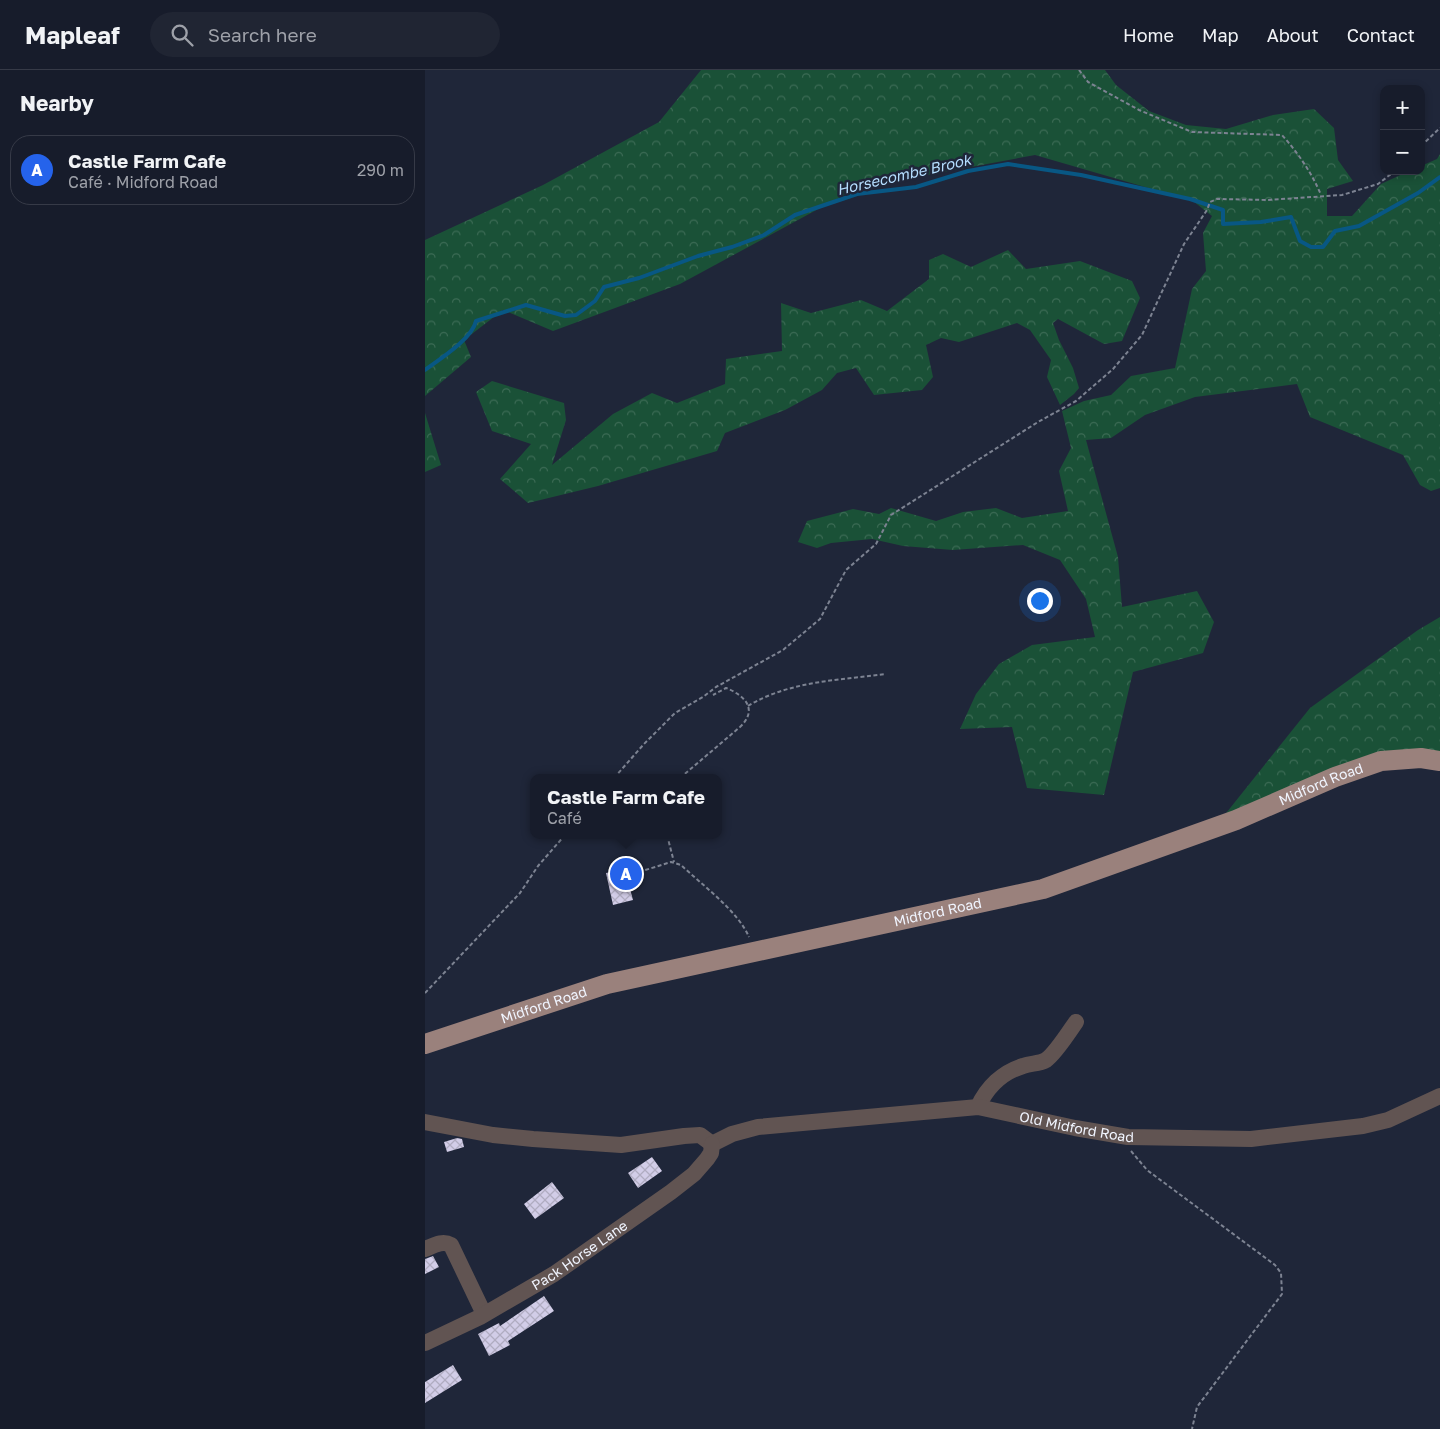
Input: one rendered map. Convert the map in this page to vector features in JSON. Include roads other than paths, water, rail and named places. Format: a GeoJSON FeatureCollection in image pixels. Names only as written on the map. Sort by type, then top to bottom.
{"type":"FeatureCollection","features":[{"type":"Feature","properties":{"kind":"main road","name":"Midford Road"},"geometry":{"type":"LineString","coordinates":[[425,1044],[607,984],[1043,889],[1236,820],[1335,777],[1381,761],[1421,758],[1440,761]]}},
{"type":"Feature","properties":{"kind":"street"},"geometry":{"type":"LineString","coordinates":[[977,1107],[982,1096],[1009,1071],[1045,1060],[1076,1022]]}},
{"type":"Feature","properties":{"kind":"street","name":"Old Midford Road"},"geometry":{"type":"LineString","coordinates":[[712,1144],[732,1134],[758,1127],[977,1107],[1127,1137],[1251,1139],[1363,1126],[1388,1120],[1440,1096]]}},
{"type":"Feature","properties":{"kind":"street"},"geometry":{"type":"LineString","coordinates":[[425,1122],[533,1140],[621,1145],[700,1135],[712,1144]]}},
{"type":"Feature","properties":{"kind":"street","name":"Pack Horse Lane"},"geometry":{"type":"LineString","coordinates":[[425,1343],[485,1314],[554,1274],[695,1174],[711,1153],[712,1144]]}},
{"type":"Feature","properties":{"kind":"street"},"geometry":{"type":"LineString","coordinates":[[425,1249],[440,1243],[451,1245],[485,1314]]}},
{"type":"Feature","properties":{"kind":"waterway","name":"Horsecombe Brook"},"geometry":{"type":"LineString","coordinates":[[425,370],[462,342],[476,321],[526,305],[565,316],[576,315],[595,301],[604,287],[639,278],[698,256],[732,247],[764,235],[795,215],[857,194],[916,187],[968,171],[1008,164],[1081,175],[1190,199],[1223,210],[1223,224],[1261,222],[1291,217],[1300,241],[1311,247],[1323,247],[1335,231],[1359,226],[1418,193],[1440,177]]}},
{"type":"Feature","properties":{"kind":"place","name":"Castle Farm Cafe"},"geometry":{"type":"Point","coordinates":[626,874]}}]}
